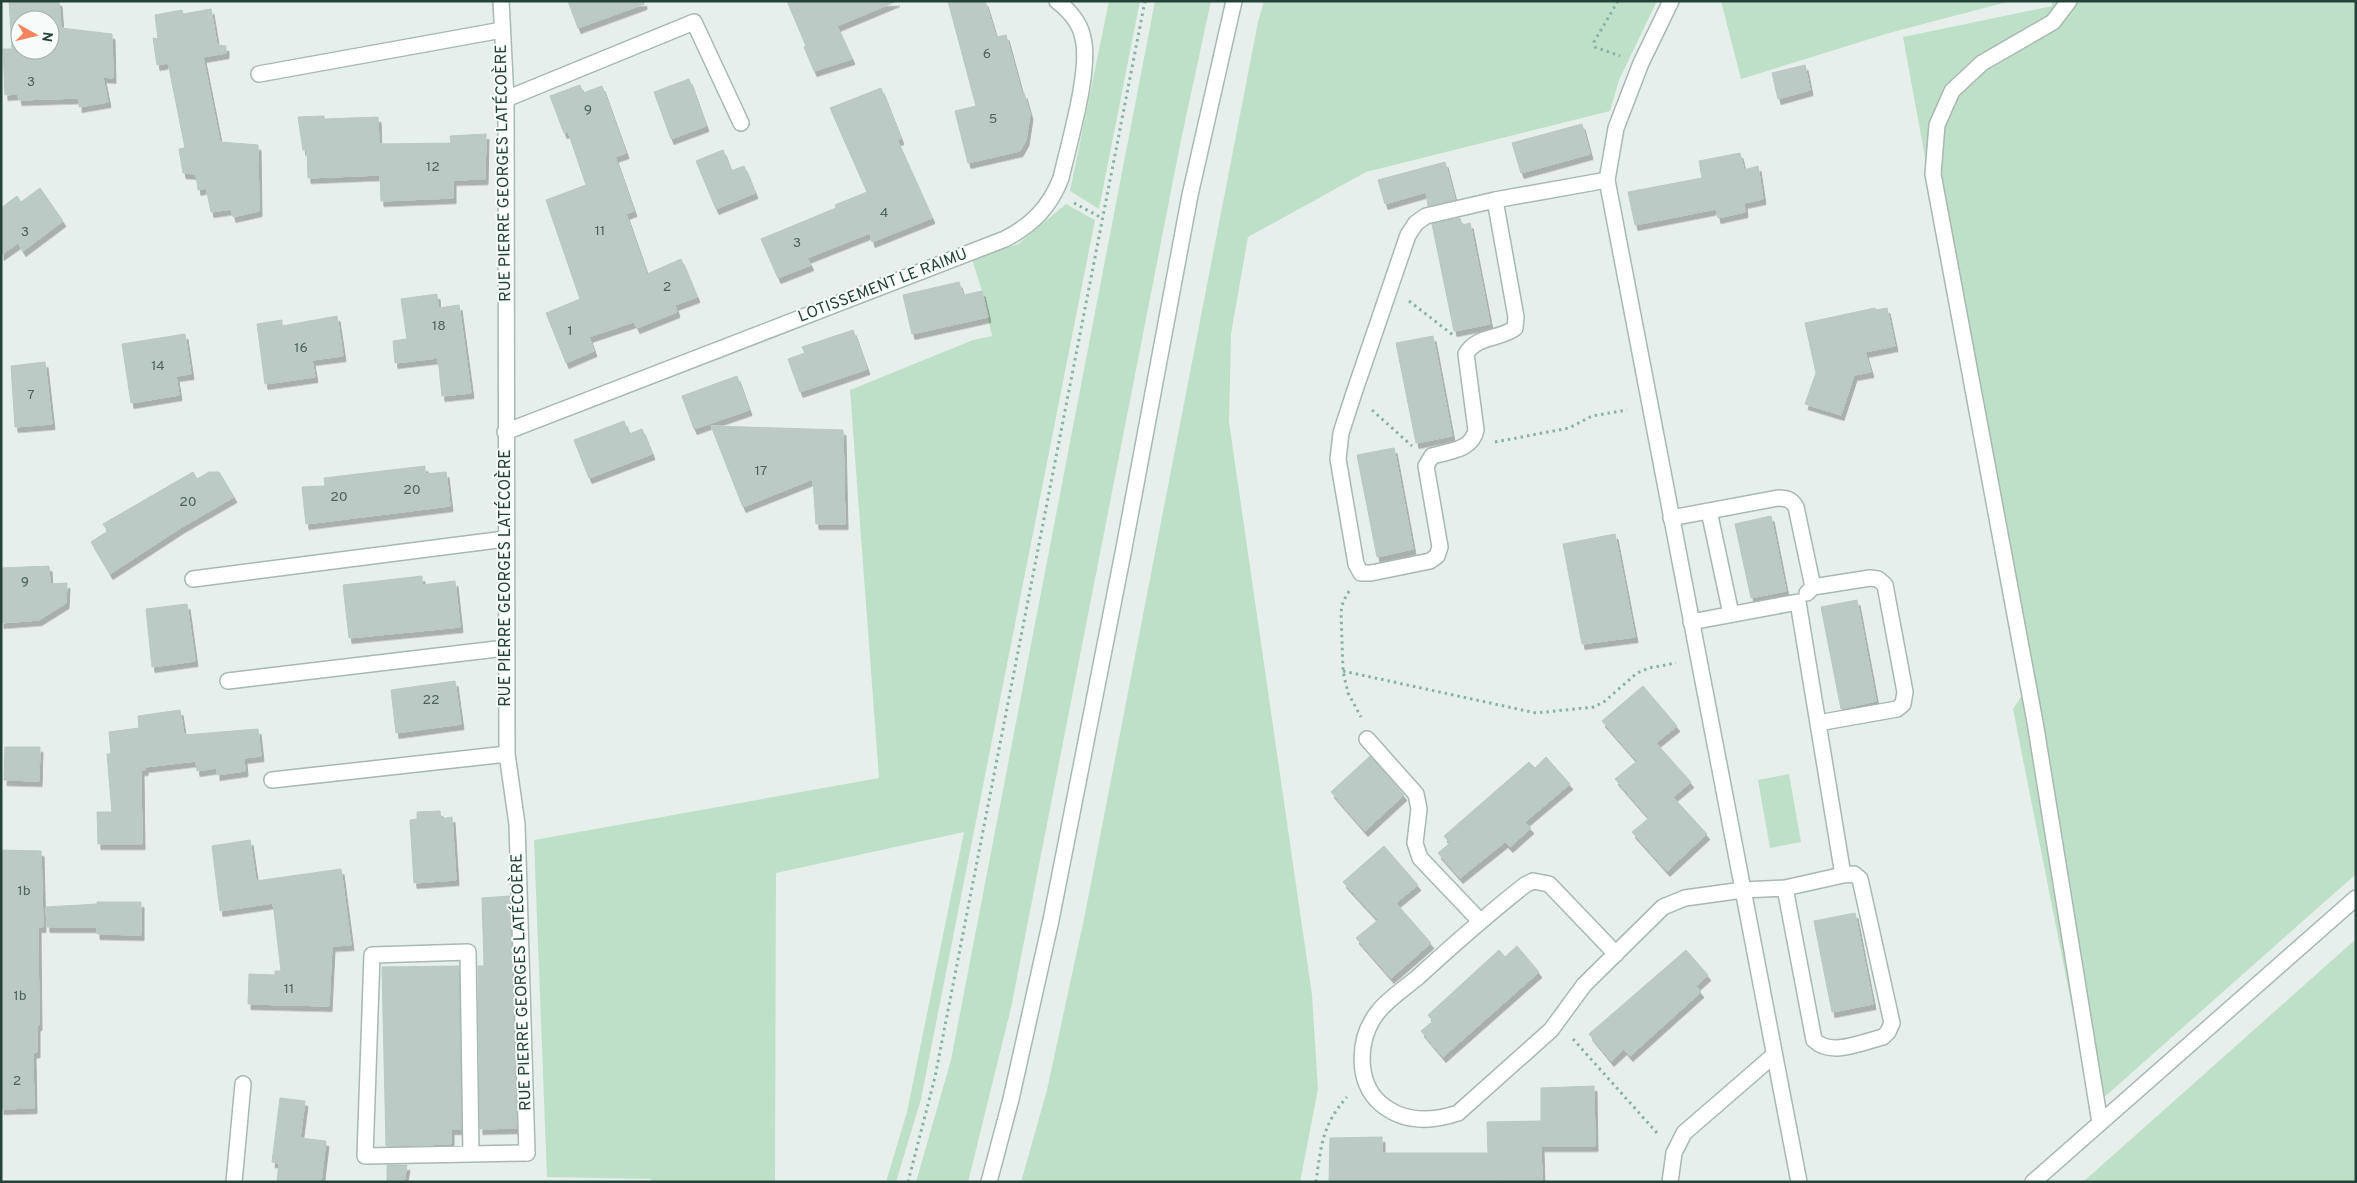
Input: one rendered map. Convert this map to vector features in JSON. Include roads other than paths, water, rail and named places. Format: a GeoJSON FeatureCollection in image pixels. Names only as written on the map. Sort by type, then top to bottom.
{"type":"FeatureCollection","features":[{"type":"Feature","properties":{"kind":"street","name":"RUE PIERRE GEORGES LATÉCOÈRE"},"geometry":{"type":"LineString","coordinates":[[472,1154],[527,1153],[517,824],[507,754],[505,648],[506,99],[501,1]]}},
{"type":"Feature","properties":{"kind":"street","name":"LOTISSEMENT LE RAIMU"},"geometry":{"type":"LineString","coordinates":[[505,432],[1004,239],[1022,230],[1035,220],[1055,193],[1063,169],[1085,56],[1083,38],[1077,22],[1068,10],[1057,1]]}},
{"type":"Feature","properties":{"kind":"street"},"geometry":{"type":"LineString","coordinates":[[989,1182],[1011,1099],[1051,920],[1190,195],[1234,1]]}},
{"type":"Feature","properties":{"kind":"street"},"geometry":{"type":"LineString","coordinates":[[1671,1],[1641,63],[1616,128],[1607,180],[1799,1182]]}},
{"type":"Feature","properties":{"kind":"street"},"geometry":{"type":"LineString","coordinates":[[2069,1],[2053,22],[1982,63],[1952,91],[1937,125],[1933,174],[2035,722],[2100,1123]]}},
{"type":"Feature","properties":{"kind":"street"},"geometry":{"type":"LineString","coordinates":[[506,99],[694,22],[741,123]]}},
{"type":"Feature","properties":{"kind":"street"},"geometry":{"type":"LineString","coordinates":[[260,74],[502,30]]}},
{"type":"Feature","properties":{"kind":"street"},"geometry":{"type":"LineString","coordinates":[[1494,200],[1516,317],[1515,328],[1508,334],[1474,342],[1470,347],[1466,354],[1476,430],[1474,438],[1467,446],[1432,456],[1428,460],[1426,466],[1440,547],[1437,556],[1430,561],[1371,573],[1361,573],[1356,564],[1338,460],[1341,433],[1408,236],[1416,223],[1426,216],[1494,200],[1607,180]]}},
{"type":"Feature","properties":{"kind":"street"},"geometry":{"type":"LineString","coordinates":[[1672,518],[1778,498],[1793,502],[1796,507],[1813,587]]}},
{"type":"Feature","properties":{"kind":"street"},"geometry":{"type":"LineString","coordinates":[[1709,511],[1731,614]]}},
{"type":"Feature","properties":{"kind":"street"},"geometry":{"type":"LineString","coordinates":[[193,579],[505,538]]}},
{"type":"Feature","properties":{"kind":"street"},"geometry":{"type":"LineString","coordinates":[[1692,622],[1798,602],[1813,587],[1870,578],[1878,579],[1885,584],[1905,692],[1903,704],[1897,709],[1818,723]]}},
{"type":"Feature","properties":{"kind":"street"},"geometry":{"type":"LineString","coordinates":[[1798,602],[1843,875]]}},
{"type":"Feature","properties":{"kind":"street"},"geometry":{"type":"LineString","coordinates":[[228,681],[505,648]]}},
{"type":"Feature","properties":{"kind":"street"},"geometry":{"type":"LineString","coordinates":[[1367,739],[1416,794],[1419,809],[1416,843],[1420,858],[1480,921]]}},
{"type":"Feature","properties":{"kind":"street"},"geometry":{"type":"LineString","coordinates":[[272,780],[507,754]]}},
{"type":"Feature","properties":{"kind":"street"},"geometry":{"type":"LineString","coordinates":[[1616,954],[1549,884],[1541,881],[1532,881],[1525,885],[1480,921],[1378,1012],[1365,1038],[1362,1059],[1364,1078],[1372,1096],[1388,1110],[1423,1121],[1440,1119],[1458,1113],[1552,1030],[1584,985],[1616,954],[1663,907],[1685,898],[1743,890],[1785,888],[1843,875],[1854,874],[1860,879],[1892,1023],[1888,1032],[1883,1037],[1831,1049],[1820,1046],[1814,1040],[1785,888]]}},
{"type":"Feature","properties":{"kind":"street"},"geometry":{"type":"LineString","coordinates":[[2033,1182],[2356,898]]}},
{"type":"Feature","properties":{"kind":"street"},"geometry":{"type":"LineString","coordinates":[[468,952],[472,1154],[365,1156],[372,955],[468,952]]}},
{"type":"Feature","properties":{"kind":"street"},"geometry":{"type":"LineString","coordinates":[[1670,1182],[1674,1153],[1684,1133],[1774,1055]]}},
{"type":"Feature","properties":{"kind":"street"},"geometry":{"type":"LineString","coordinates":[[234,1182],[243,1084]]}}]}
